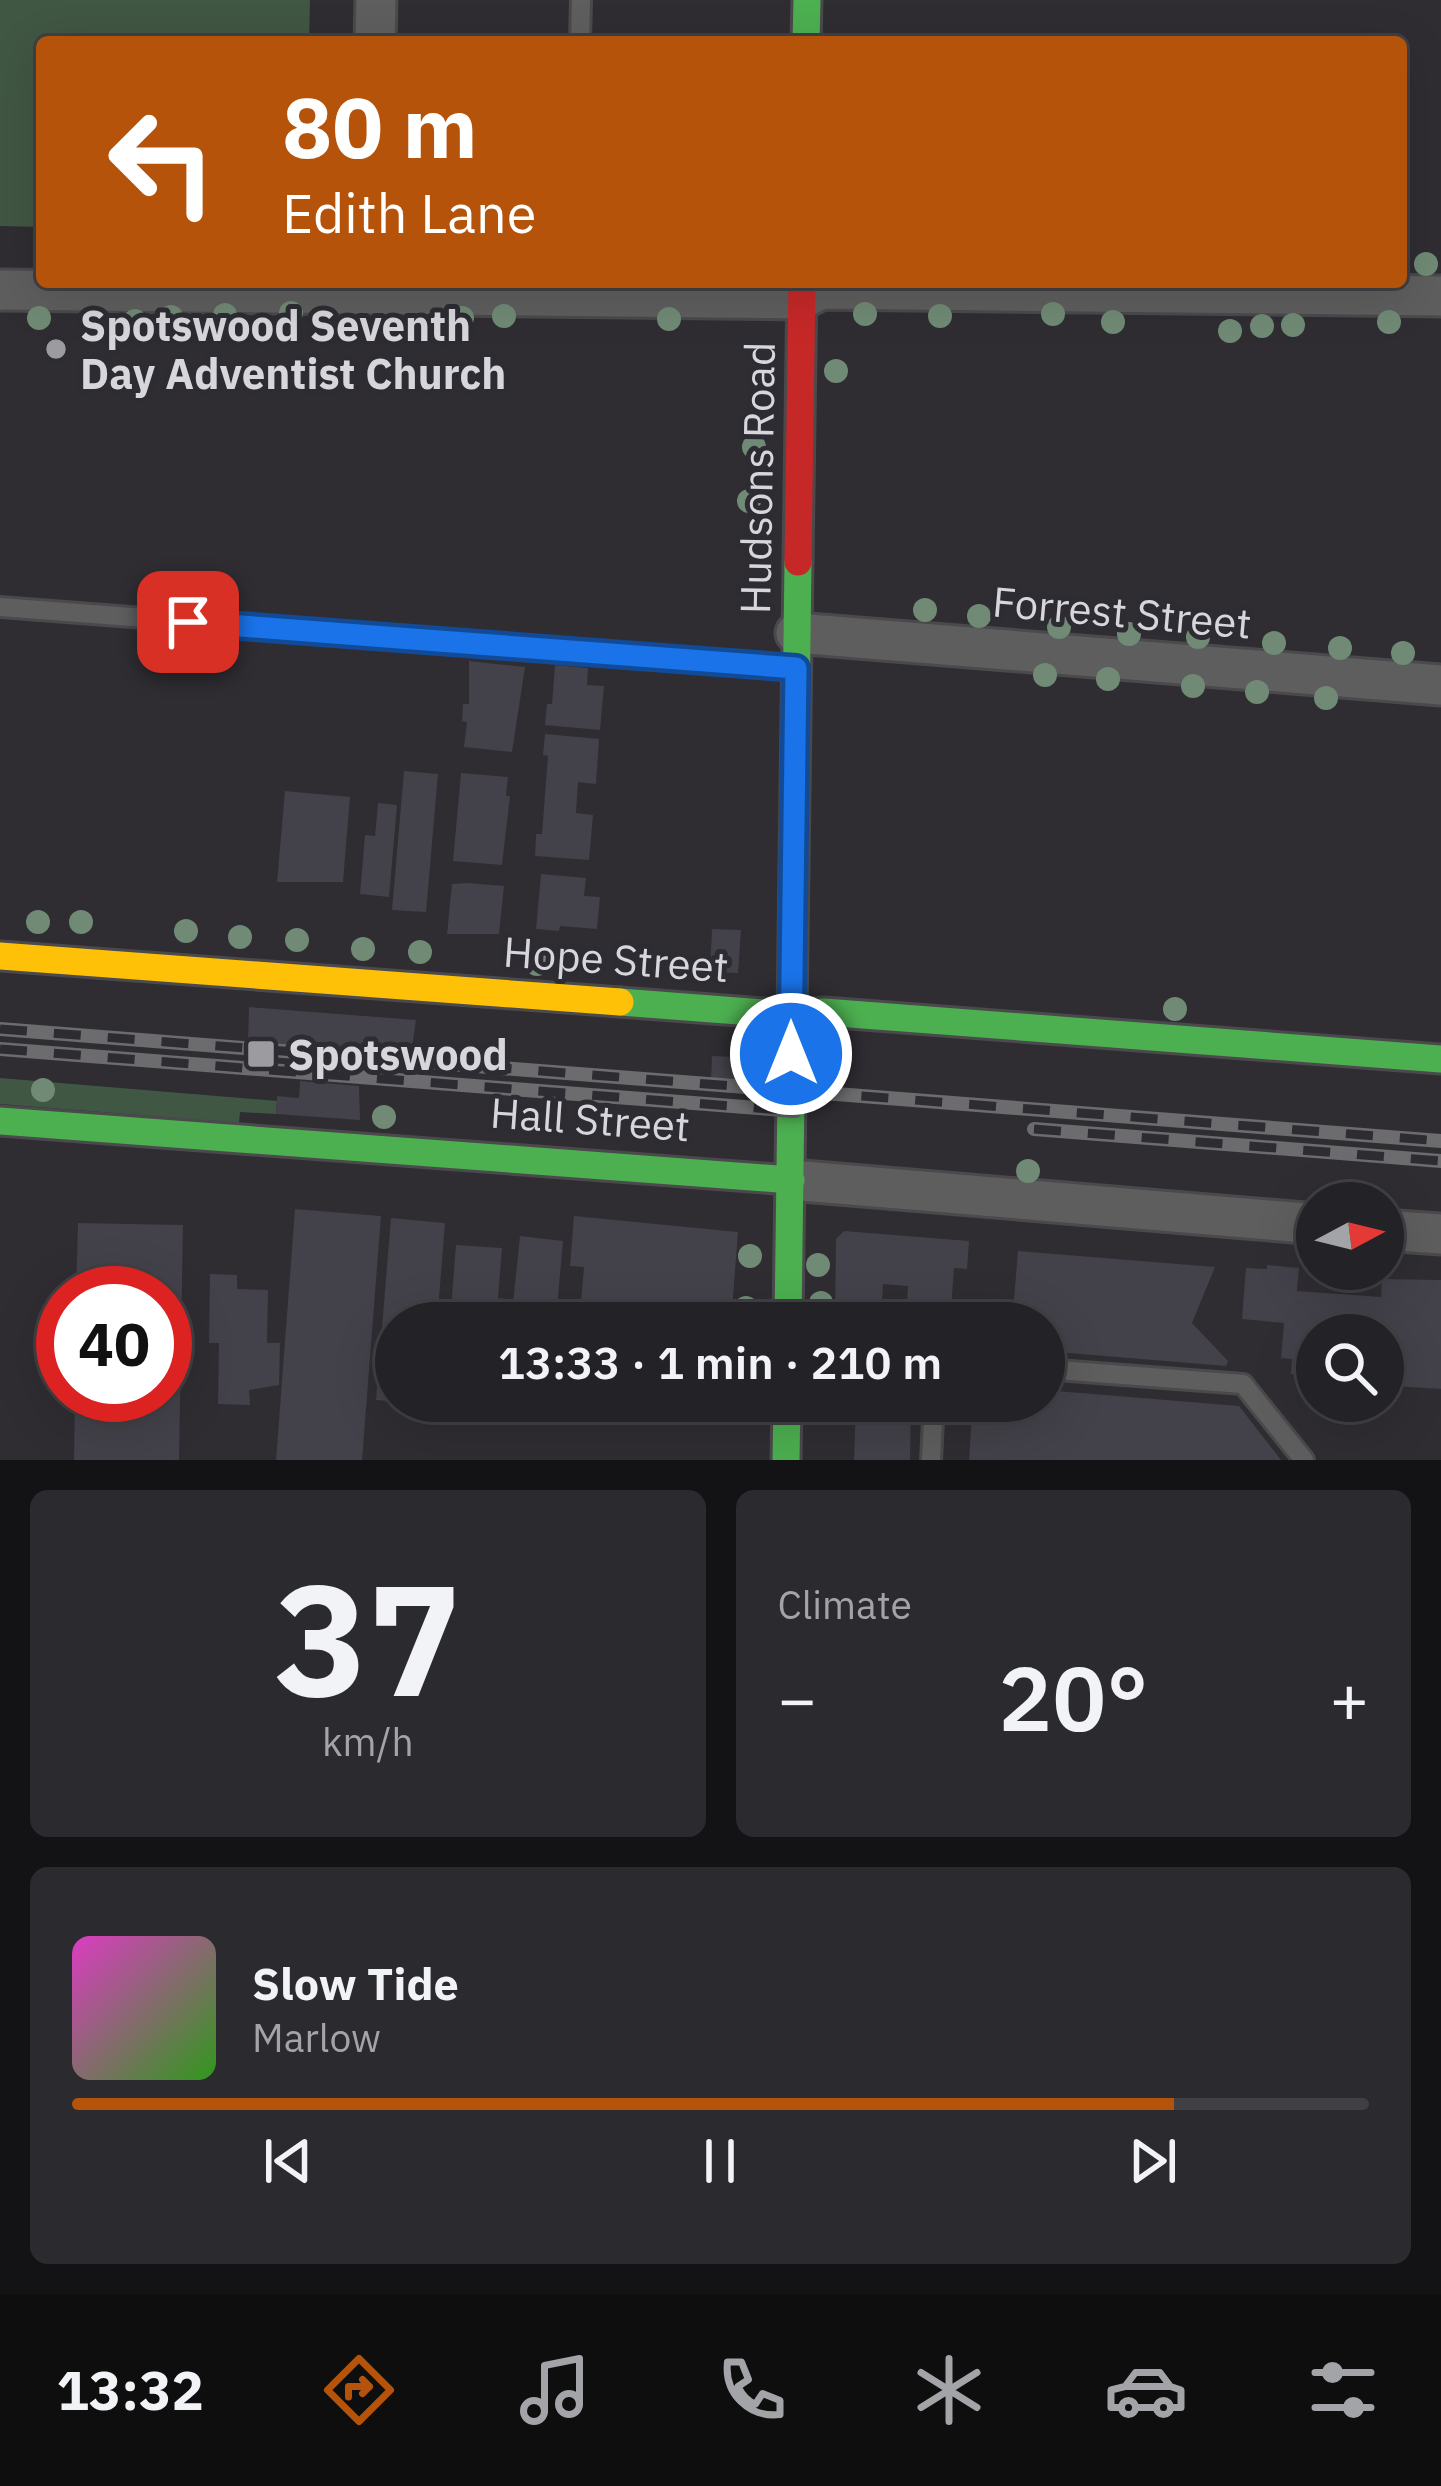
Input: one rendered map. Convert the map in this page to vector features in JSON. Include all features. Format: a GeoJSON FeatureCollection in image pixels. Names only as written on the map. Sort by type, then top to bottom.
{"type":"FeatureCollection","features":[{"type":"Feature","properties":{"kind":"street"},"geometry":{"type":"LineString","coordinates":[[375,36],[376,0]]}},
{"type":"Feature","properties":{"kind":"street"},"geometry":{"type":"LineString","coordinates":[[806,36],[807,0]]}},
{"type":"Feature","properties":{"kind":"street"},"geometry":{"type":"LineString","coordinates":[[0,290],[821,289],[1441,296]]}},
{"type":"Feature","properties":{"kind":"street","name":"Hudsons Road"},"geometry":{"type":"LineString","coordinates":[[788,1302],[802,291]]}},
{"type":"Feature","properties":{"kind":"street","name":"Forrest Street"},"geometry":{"type":"LineString","coordinates":[[796,650],[1441,686]]}},
{"type":"Feature","properties":{"kind":"street","name":"Hope Street"},"geometry":{"type":"LineString","coordinates":[[0,956],[1441,1059]]}},
{"type":"Feature","properties":{"kind":"street","name":"Hall Street"},"geometry":{"type":"LineString","coordinates":[[0,1120],[1296,1222]]}},
{"type":"Feature","properties":{"kind":"street"},"geometry":{"type":"LineString","coordinates":[[1404,1231],[1441,1234]]}},
{"type":"Feature","properties":{"kind":"street"},"geometry":{"type":"LineString","coordinates":[[786,1460],[787,1422]]}},
{"type":"Feature","properties":{"kind":"lane"},"geometry":{"type":"LineString","coordinates":[[580,36],[581,0]]}},
{"type":"Feature","properties":{"kind":"lane"},"geometry":{"type":"LineString","coordinates":[[0,607],[796,650]]}},
{"type":"Feature","properties":{"kind":"lane"},"geometry":{"type":"LineString","coordinates":[[1065,1371],[1243,1384],[1304,1460]]}},
{"type":"Feature","properties":{"kind":"lane"},"geometry":{"type":"LineString","coordinates":[[932,1460],[933,1422]]}},
{"type":"Feature","properties":{"kind":"green space"},"geometry":{"type":"Polygon","coordinates":[[[0,0],[310,0],[309,36],[36,36],[36,227],[0,226],[0,0]]]}},
{"type":"Feature","properties":{"kind":"green space"},"geometry":{"type":"Polygon","coordinates":[[[0,1078],[277,1101],[276,1114],[240,1112],[239,1123],[0,1104],[0,1078]]]}},
{"type":"Feature","properties":{"kind":"building"},"geometry":{"type":"Polygon","coordinates":[[[469,661],[525,667],[512,752],[464,747],[469,661]]]}},
{"type":"Feature","properties":{"kind":"building"},"geometry":{"type":"Polygon","coordinates":[[[555,665],[588,668],[587,685],[604,686],[600,730],[545,725],[555,665]]]}},
{"type":"Feature","properties":{"kind":"building"},"geometry":{"type":"Polygon","coordinates":[[[545,734],[599,739],[596,784],[578,782],[576,813],[593,815],[589,860],[535,856],[536,834],[542,834],[548,756],[543,755],[545,734]]]}},
{"type":"Feature","properties":{"kind":"building"},"geometry":{"type":"Polygon","coordinates":[[[404,771],[438,774],[426,912],[392,910],[404,771]]]}},
{"type":"Feature","properties":{"kind":"building"},"geometry":{"type":"Polygon","coordinates":[[[461,773],[508,777],[502,865],[453,861],[461,773]]]}},
{"type":"Feature","properties":{"kind":"building"},"geometry":{"type":"Polygon","coordinates":[[[285,791],[350,797],[343,882],[277,882],[285,791]]]}},
{"type":"Feature","properties":{"kind":"building"},"geometry":{"type":"Polygon","coordinates":[[[378,803],[397,805],[389,897],[360,894],[365,835],[375,836],[378,803]]]}},
{"type":"Feature","properties":{"kind":"building"},"geometry":{"type":"Polygon","coordinates":[[[541,874],[586,878],[584,896],[600,897],[597,929],[536,929],[541,874]]]}},
{"type":"Feature","properties":{"kind":"building"},"geometry":{"type":"Polygon","coordinates":[[[452,884],[504,886],[499,934],[447,934],[452,884]]]}},
{"type":"Feature","properties":{"kind":"building"},"geometry":{"type":"Polygon","coordinates":[[[712,929],[741,930],[738,973],[710,972],[712,929]]]}},
{"type":"Feature","properties":{"kind":"building"},"geometry":{"type":"Polygon","coordinates":[[[249,1007],[416,1020],[411,1055],[248,1042],[249,1007]]]}},
{"type":"Feature","properties":{"kind":"building"},"geometry":{"type":"Polygon","coordinates":[[[712,1056],[737,1057],[736,1080],[711,1079],[712,1056]]]}},
{"type":"Feature","properties":{"kind":"building"},"geometry":{"type":"Polygon","coordinates":[[[300,1081],[359,1086],[360,1120],[276,1114],[277,1096],[299,1098],[300,1081]]]}},
{"type":"Feature","properties":{"kind":"building"},"geometry":{"type":"Polygon","coordinates":[[[295,1209],[381,1216],[362,1460],[276,1460],[295,1209]]]}},
{"type":"Feature","properties":{"kind":"building"},"geometry":{"type":"Polygon","coordinates":[[[574,1216],[738,1232],[733,1302],[581,1302],[584,1267],[570,1266],[574,1216]]]}},
{"type":"Feature","properties":{"kind":"building"},"geometry":{"type":"Polygon","coordinates":[[[391,1218],[445,1223],[439,1302],[384,1302],[391,1218]]]}},
{"type":"Feature","properties":{"kind":"building"},"geometry":{"type":"Polygon","coordinates":[[[78,1223],[183,1225],[182,1266],[77,1266],[78,1223]]]}},
{"type":"Feature","properties":{"kind":"building"},"geometry":{"type":"Polygon","coordinates":[[[844,1231],[969,1241],[967,1269],[954,1268],[952,1302],[907,1302],[908,1286],[883,1284],[882,1302],[835,1302],[836,1239],[844,1231]]]}},
{"type":"Feature","properties":{"kind":"building"},"geometry":{"type":"Polygon","coordinates":[[[520,1236],[563,1241],[557,1302],[513,1302],[520,1236]]]}},
{"type":"Feature","properties":{"kind":"building"},"geometry":{"type":"Polygon","coordinates":[[[456,1245],[502,1248],[498,1298],[506,1302],[452,1302],[456,1245]]]}},
{"type":"Feature","properties":{"kind":"building"},"geometry":{"type":"Polygon","coordinates":[[[1018,1251],[1215,1267],[1192,1323],[1228,1361],[1226,1366],[1065,1353],[1065,1302],[1014,1302],[1018,1251]]]}},
{"type":"Feature","properties":{"kind":"building"},"geometry":{"type":"Polygon","coordinates":[[[1267,1265],[1296,1268],[1297,1291],[1381,1297],[1381,1290],[1404,1290],[1404,1279],[1441,1280],[1441,1389],[1404,1387],[1404,1314],[1296,1314],[1296,1374],[1291,1374],[1292,1359],[1281,1358],[1284,1323],[1242,1319],[1246,1268],[1267,1269],[1267,1265]]]}},
{"type":"Feature","properties":{"kind":"building"},"geometry":{"type":"Polygon","coordinates":[[[210,1274],[237,1275],[237,1289],[268,1290],[267,1343],[280,1343],[279,1385],[249,1390],[250,1405],[218,1404],[219,1343],[209,1343],[210,1274]]]}},
{"type":"Feature","properties":{"kind":"building"},"geometry":{"type":"Polygon","coordinates":[[[1065,1392],[1239,1406],[1281,1460],[969,1460],[972,1422],[1065,1422],[1065,1392]]]}},
{"type":"Feature","properties":{"kind":"building"},"geometry":{"type":"Polygon","coordinates":[[[75,1422],[180,1422],[179,1460],[74,1460],[75,1422]]]}},
{"type":"Feature","properties":{"kind":"building"},"geometry":{"type":"Polygon","coordinates":[[[855,1422],[911,1422],[910,1460],[854,1460],[855,1422]]]}},
{"type":"Feature","properties":{"kind":"railway"},"geometry":{"type":"LineString","coordinates":[[0,1029],[1441,1141]]}},
{"type":"Feature","properties":{"kind":"railway"},"geometry":{"type":"LineString","coordinates":[[0,1049],[795,1111]]}},
{"type":"Feature","properties":{"kind":"railway"},"geometry":{"type":"LineString","coordinates":[[1034,1129],[1441,1161]]}},
{"type":"Feature","properties":{"kind":"traffic: fast"},"geometry":{"type":"LineString","coordinates":[[806,36],[807,0]]}},
{"type":"Feature","properties":{"kind":"traffic: fast"},"geometry":{"type":"LineString","coordinates":[[788,1302],[798,562]]}},
{"type":"Feature","properties":{"kind":"traffic: fast"},"geometry":{"type":"LineString","coordinates":[[620,1002],[791,1015],[824,1012],[1441,1059]]}},
{"type":"Feature","properties":{"kind":"traffic: fast"},"geometry":{"type":"LineString","coordinates":[[0,1121],[791,1180]]}},
{"type":"Feature","properties":{"kind":"traffic: fast"},"geometry":{"type":"LineString","coordinates":[[786,1460],[787,1422]]}},
{"type":"Feature","properties":{"kind":"traffic: slow"},"geometry":{"type":"LineString","coordinates":[[0,956],[620,1002]]}},
{"type":"Feature","properties":{"kind":"traffic: jam"},"geometry":{"type":"LineString","coordinates":[[798,562],[802,288]]}},
{"type":"Feature","properties":{"kind":"place","name":"Spotswood Seventh Day Adventist Church"},"geometry":{"type":"Point","coordinates":[56,349]}},
{"type":"Feature","properties":{"kind":"place","name":"Spotswood"},"geometry":{"type":"Point","coordinates":[261,1054]}},
{"type":"Feature","properties":{"kind":"route"},"geometry":{"type":"LineString","coordinates":[[188,622],[796,668],[791,1054]]}}]}
